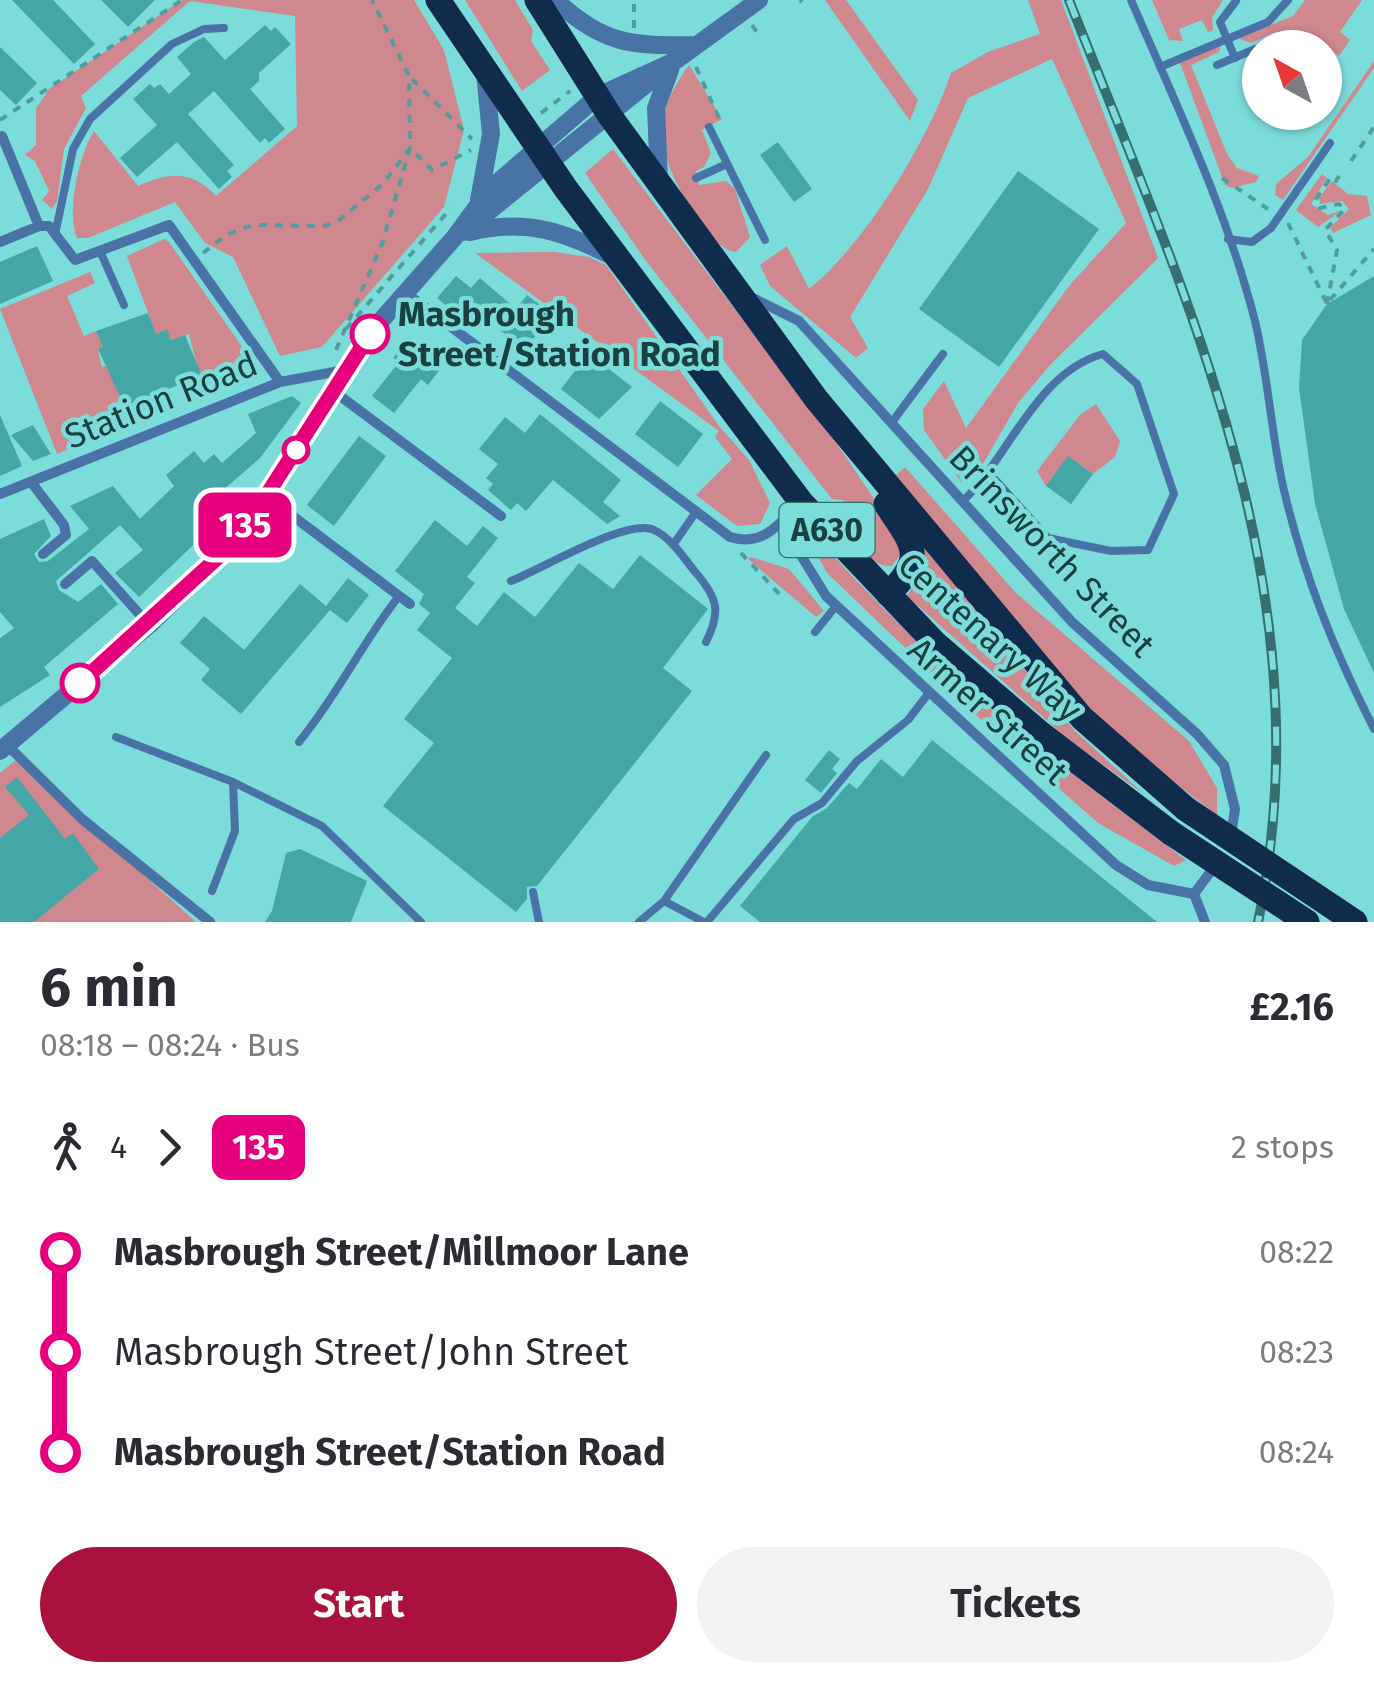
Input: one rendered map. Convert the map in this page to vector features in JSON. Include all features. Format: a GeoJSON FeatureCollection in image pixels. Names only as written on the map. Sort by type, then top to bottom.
{"type":"FeatureCollection","features":[{"type":"Feature","properties":{"kind":"main road","name":"Centenary Way"},"geometry":{"type":"LineString","coordinates":[[438,0],[537,145],[800,502],[936,644],[1040,734],[1171,833],[1308,922]]}},
{"type":"Feature","properties":{"kind":"main road","name":"Centenary Way"},"geometry":{"type":"LineString","coordinates":[[537,0],[659,185],[817,400],[1082,718],[1186,809],[1355,922]]}},
{"type":"Feature","properties":{"kind":"main road","name":"A630"},"geometry":{"type":"LineString","coordinates":[[817,400],[912,544],[914,559],[908,575],[888,594]]}},
{"type":"Feature","properties":{"kind":"street"},"geometry":{"type":"LineString","coordinates":[[555,0],[589,30],[633,45],[688,56]]}},
{"type":"Feature","properties":{"kind":"street"},"geometry":{"type":"LineString","coordinates":[[458,236],[479,201],[537,145],[598,97],[688,56],[759,0]]}},
{"type":"Feature","properties":{"kind":"street"},"geometry":{"type":"LineString","coordinates":[[659,185],[656,108],[688,56]]}},
{"type":"Feature","properties":{"kind":"street"},"geometry":{"type":"LineString","coordinates":[[479,201],[491,134],[484,68]]}},
{"type":"Feature","properties":{"kind":"street"},"geometry":{"type":"LineString","coordinates":[[2,136],[39,226]]}},
{"type":"Feature","properties":{"kind":"street"},"geometry":{"type":"LineString","coordinates":[[210,922],[3,748],[149,625],[226,550],[266,496],[345,370],[406,293],[537,145]]}},
{"type":"Feature","properties":{"kind":"street"},"geometry":{"type":"LineString","coordinates":[[0,242],[39,226],[56,230],[76,260],[169,224],[280,382]]}},
{"type":"Feature","properties":{"kind":"street"},"geometry":{"type":"LineString","coordinates":[[458,236],[499,225],[542,226],[621,261]]}},
{"type":"Feature","properties":{"kind":"street","name":"Brinsworth Street"},"geometry":{"type":"LineString","coordinates":[[732,288],[798,321],[1072,622],[1197,734],[1224,765],[1235,809],[1229,845],[1194,894]]}},
{"type":"Feature","properties":{"kind":"street"},"geometry":{"type":"LineString","coordinates":[[406,293],[730,538],[742,541],[765,536],[800,502]]}},
{"type":"Feature","properties":{"kind":"street","name":"Station Road"},"geometry":{"type":"LineString","coordinates":[[0,494],[280,382],[345,370]]}},
{"type":"Feature","properties":{"kind":"street"},"geometry":{"type":"LineString","coordinates":[[332,390],[501,516]]}},
{"type":"Feature","properties":{"kind":"street"},"geometry":{"type":"LineString","coordinates":[[31,482],[64,525],[66,535],[43,554]]}},
{"type":"Feature","properties":{"kind":"street"},"geometry":{"type":"LineString","coordinates":[[266,496],[410,604]]}},
{"type":"Feature","properties":{"kind":"street","name":"Armer Street"},"geometry":{"type":"LineString","coordinates":[[781,523],[836,606],[1116,865],[1148,885],[1194,894]]}},
{"type":"Feature","properties":{"kind":"street"},"geometry":{"type":"LineString","coordinates":[[65,584],[92,561],[149,625]]}},
{"type":"Feature","properties":{"kind":"street"},"geometry":{"type":"LineString","coordinates":[[1194,894],[1205,922]]}},
{"type":"Feature","properties":{"kind":"lane"},"geometry":{"type":"LineString","coordinates":[[1131,0],[1228,239],[1255,322],[1283,486],[1306,568],[1328,638],[1374,729]]}},
{"type":"Feature","properties":{"kind":"lane"},"geometry":{"type":"LineString","coordinates":[[1160,67],[1268,22],[1288,0]]}},
{"type":"Feature","properties":{"kind":"lane"},"geometry":{"type":"LineString","coordinates":[[1235,58],[1220,22],[1236,1]]}},
{"type":"Feature","properties":{"kind":"lane"},"geometry":{"type":"LineString","coordinates":[[56,230],[72,149],[90,119],[172,44],[204,29],[224,28]]}},
{"type":"Feature","properties":{"kind":"lane"},"geometry":{"type":"LineString","coordinates":[[1217,66],[1242,55]]}},
{"type":"Feature","properties":{"kind":"lane"},"geometry":{"type":"LineString","coordinates":[[709,126],[765,240]]}},
{"type":"Feature","properties":{"kind":"lane"},"geometry":{"type":"LineString","coordinates":[[1228,239],[1252,242],[1271,228],[1330,143]]}},
{"type":"Feature","properties":{"kind":"lane"},"geometry":{"type":"LineString","coordinates":[[696,178],[728,164]]}},
{"type":"Feature","properties":{"kind":"lane"},"geometry":{"type":"LineString","coordinates":[[100,251],[124,305]]}},
{"type":"Feature","properties":{"kind":"lane"},"geometry":{"type":"LineString","coordinates":[[892,422],[943,354]]}},
{"type":"Feature","properties":{"kind":"lane"},"geometry":{"type":"LineString","coordinates":[[963,501],[990,474],[1035,406],[1076,362],[1103,354],[1138,384],[1174,494],[1148,550],[1111,552],[1048,538],[990,474]]}},
{"type":"Feature","properties":{"kind":"lane"},"geometry":{"type":"LineString","coordinates":[[673,544],[696,512]]}},
{"type":"Feature","properties":{"kind":"lane"},"geometry":{"type":"LineString","coordinates":[[511,581],[630,529],[652,528],[673,544],[715,594],[718,606],[706,642]]}},
{"type":"Feature","properties":{"kind":"lane"},"geometry":{"type":"LineString","coordinates":[[299,742],[330,705],[370,634],[399,596]]}},
{"type":"Feature","properties":{"kind":"lane"},"geometry":{"type":"LineString","coordinates":[[815,632],[836,606]]}},
{"type":"Feature","properties":{"kind":"lane"},"geometry":{"type":"LineString","coordinates":[[664,901],[706,922],[794,819],[822,803],[857,761],[908,720],[928,694]]}},
{"type":"Feature","properties":{"kind":"lane"},"geometry":{"type":"LineString","coordinates":[[116,737],[233,782],[322,826],[422,922]]}},
{"type":"Feature","properties":{"kind":"lane"},"geometry":{"type":"LineString","coordinates":[[640,922],[664,901],[766,755]]}},
{"type":"Feature","properties":{"kind":"lane"},"geometry":{"type":"LineString","coordinates":[[212,891],[235,831],[233,782]]}},
{"type":"Feature","properties":{"kind":"lane"},"geometry":{"type":"LineString","coordinates":[[533,892],[539,922]]}},
{"type":"Feature","properties":{"kind":"path"},"geometry":{"type":"LineString","coordinates":[[0,120],[182,0]]}},
{"type":"Feature","properties":{"kind":"path"},"geometry":{"type":"LineString","coordinates":[[372,0],[410,76],[480,146]]}},
{"type":"Feature","properties":{"kind":"path"},"geometry":{"type":"LineString","coordinates":[[633,45],[634,0]]}},
{"type":"Feature","properties":{"kind":"path"},"geometry":{"type":"LineString","coordinates":[[688,56],[724,128],[714,138]]}},
{"type":"Feature","properties":{"kind":"path"},"geometry":{"type":"LineString","coordinates":[[345,370],[334,348],[382,244],[410,148],[410,76]]}},
{"type":"Feature","properties":{"kind":"path"},"geometry":{"type":"LineString","coordinates":[[537,145],[598,97]]}},
{"type":"Feature","properties":{"kind":"path"},"geometry":{"type":"LineString","coordinates":[[1351,161],[1374,127]]}},
{"type":"Feature","properties":{"kind":"path"},"geometry":{"type":"LineString","coordinates":[[410,148],[432,170],[480,146]]}},
{"type":"Feature","properties":{"kind":"path"},"geometry":{"type":"LineString","coordinates":[[474,162],[480,146]]}},
{"type":"Feature","properties":{"kind":"path"},"geometry":{"type":"LineString","coordinates":[[196,259],[226,234],[253,225],[325,226],[338,220],[383,184],[410,148]]}},
{"type":"Feature","properties":{"kind":"path"},"geometry":{"type":"LineString","coordinates":[[1340,176],[1336,181],[1331,177],[1316,199],[1320,208],[1340,204],[1345,209],[1325,230],[1336,250],[1327,304],[1374,248]]}},
{"type":"Feature","properties":{"kind":"path"},"geometry":{"type":"LineString","coordinates":[[341,334],[454,205]]}},
{"type":"Feature","properties":{"kind":"path"},"geometry":{"type":"LineString","coordinates":[[742,541],[741,555],[782,597]]}},
{"type":"Feature","properties":{"kind":"shaded area"},"geometry":{"type":"Polygon","coordinates":[[[182,0],[414,0],[444,50],[464,130],[444,207],[322,347],[280,356],[233,257],[205,243],[175,202],[88,238],[77,238],[74,227],[76,184],[83,154],[94,131],[138,186],[180,176],[198,182],[216,196],[297,126],[295,16],[190,1],[81,96],[86,108],[64,149],[57,201],[52,209],[42,200],[49,191],[35,161],[25,155],[36,145],[36,109],[49,89],[182,0]]]}},
{"type":"Feature","properties":{"kind":"shaded area"},"geometry":{"type":"Polygon","coordinates":[[[465,0],[515,0],[533,30],[531,41],[550,70],[522,91],[465,0]]]}},
{"type":"Feature","properties":{"kind":"shaded area"},"geometry":{"type":"Polygon","coordinates":[[[825,0],[846,0],[918,100],[910,121],[825,0]]]}},
{"type":"Feature","properties":{"kind":"shaded area"},"geometry":{"type":"Polygon","coordinates":[[[1028,0],[1061,0],[1158,258],[1050,365],[1018,403],[976,476],[961,482],[924,430],[923,409],[944,381],[966,428],[1069,286],[1126,223],[1052,59],[968,98],[928,189],[850,317],[868,348],[856,358],[770,286],[760,265],[787,246],[809,289],[830,270],[892,190],[927,129],[951,73],[988,52],[1040,34],[1028,0]]]}},
{"type":"Feature","properties":{"kind":"shaded area"},"geometry":{"type":"Polygon","coordinates":[[[1152,0],[1223,0],[1212,18],[1213,30],[1208,32],[1202,20],[1179,29],[1183,41],[1169,40],[1152,0]]]}},
{"type":"Feature","properties":{"kind":"shaded area"},"geometry":{"type":"Polygon","coordinates":[[[1305,0],[1362,0],[1341,30],[1257,30],[1293,16],[1305,0]]]}},
{"type":"Feature","properties":{"kind":"shaded area"},"geometry":{"type":"Polygon","coordinates":[[[1342,34],[1350,40],[1342,52],[1342,34]]]}},
{"type":"Feature","properties":{"kind":"shaded area"},"geometry":{"type":"Polygon","coordinates":[[[1221,44],[1219,52],[1191,65],[1227,154],[1237,168],[1259,176],[1256,182],[1232,188],[1225,185],[1180,63],[1221,44]]]}},
{"type":"Feature","properties":{"kind":"shaded area"},"geometry":{"type":"Polygon","coordinates":[[[1374,61],[1374,68],[1342,114],[1342,108],[1374,61]]]}},
{"type":"Feature","properties":{"kind":"shaded area"},"geometry":{"type":"Polygon","coordinates":[[[689,65],[722,119],[702,130],[711,153],[704,167],[696,171],[699,185],[726,181],[735,189],[750,237],[736,252],[724,247],[699,222],[664,151],[662,128],[666,109],[689,65]]]}},
{"type":"Feature","properties":{"kind":"shaded area"},"geometry":{"type":"Polygon","coordinates":[[[1327,130],[1331,130],[1283,200],[1275,195],[1276,184],[1308,157],[1327,130]]]}},
{"type":"Feature","properties":{"kind":"shaded area"},"geometry":{"type":"Polygon","coordinates":[[[613,149],[835,441],[887,518],[901,554],[892,566],[877,563],[865,553],[847,525],[851,516],[843,500],[832,499],[646,261],[585,173],[613,149]]]}},
{"type":"Feature","properties":{"kind":"shaded area"},"geometry":{"type":"Polygon","coordinates":[[[1322,174],[1327,178],[1311,204],[1328,215],[1342,210],[1318,227],[1296,210],[1322,174]]]}},
{"type":"Feature","properties":{"kind":"shaded area"},"geometry":{"type":"Polygon","coordinates":[[[1332,181],[1348,194],[1367,196],[1371,215],[1333,233],[1330,228],[1349,209],[1342,201],[1320,204],[1319,198],[1332,181]]]}},
{"type":"Feature","properties":{"kind":"shaded area"},"geometry":{"type":"Polygon","coordinates":[[[164,239],[259,371],[204,393],[189,334],[171,340],[167,330],[156,334],[127,256],[164,239]]]}},
{"type":"Feature","properties":{"kind":"shaded area"},"geometry":{"type":"Polygon","coordinates":[[[554,252],[589,257],[606,265],[719,426],[749,460],[770,503],[760,524],[737,526],[696,495],[732,459],[715,437],[719,431],[475,253],[554,252]]]}},
{"type":"Feature","properties":{"kind":"shaded area"},"geometry":{"type":"Polygon","coordinates":[[[90,272],[95,283],[67,296],[84,336],[96,331],[103,347],[98,350],[102,367],[109,365],[133,423],[57,454],[0,309],[90,272]]]}},
{"type":"Feature","properties":{"kind":"shaded area"},"geometry":{"type":"Polygon","coordinates":[[[1096,404],[1120,441],[1115,457],[1093,474],[1068,457],[1046,486],[1037,471],[1080,415],[1096,404]]]}},
{"type":"Feature","properties":{"kind":"shaded area"},"geometry":{"type":"Polygon","coordinates":[[[905,467],[1016,593],[1189,741],[1217,788],[1217,815],[1130,749],[1043,662],[896,475],[905,467]]]}},
{"type":"Feature","properties":{"kind":"shaded area"},"geometry":{"type":"Polygon","coordinates":[[[804,523],[938,660],[1084,783],[1186,860],[1174,866],[1098,823],[966,706],[827,573],[801,525],[804,523]]]}},
{"type":"Feature","properties":{"kind":"shaded area"},"geometry":{"type":"Polygon","coordinates":[[[924,546],[1074,730],[1144,794],[1070,741],[907,596],[924,569],[924,546]]]}},
{"type":"Feature","properties":{"kind":"shaded area"},"geometry":{"type":"Polygon","coordinates":[[[748,559],[789,569],[824,611],[816,617],[748,559]]]}},
{"type":"Feature","properties":{"kind":"shaded area"},"geometry":{"type":"Polygon","coordinates":[[[16,760],[196,922],[0,922],[0,773],[16,760]]]}},
{"type":"Feature","properties":{"kind":"building"},"geometry":{"type":"Polygon","coordinates":[[[12,0],[53,0],[95,44],[74,64],[12,0]]]}},
{"type":"Feature","properties":{"kind":"building"},"geometry":{"type":"Polygon","coordinates":[[[101,0],[155,0],[128,27],[101,0]]]}},
{"type":"Feature","properties":{"kind":"building"},"geometry":{"type":"Polygon","coordinates":[[[265,25],[271,31],[275,27],[291,44],[259,73],[259,81],[250,89],[285,129],[269,143],[265,138],[260,143],[214,91],[188,114],[234,165],[227,171],[232,177],[219,189],[177,142],[137,177],[120,158],[157,125],[133,99],[150,84],[154,88],[160,84],[169,94],[191,74],[177,57],[194,42],[204,37],[225,60],[265,25]]]}},
{"type":"Feature","properties":{"kind":"building"},"geometry":{"type":"Polygon","coordinates":[[[0,47],[37,83],[16,105],[0,90],[0,47]]]}},
{"type":"Feature","properties":{"kind":"building"},"geometry":{"type":"Polygon","coordinates":[[[778,142],[812,189],[794,202],[760,155],[778,142]]]}},
{"type":"Feature","properties":{"kind":"building"},"geometry":{"type":"Polygon","coordinates":[[[1018,171],[1099,229],[999,367],[919,309],[1018,171]]]}},
{"type":"Feature","properties":{"kind":"building"},"geometry":{"type":"Polygon","coordinates":[[[37,246],[53,281],[0,304],[0,262],[37,246]]]}},
{"type":"Feature","properties":{"kind":"building"},"geometry":{"type":"Polygon","coordinates":[[[456,276],[471,288],[480,278],[516,309],[527,295],[552,314],[525,350],[481,315],[471,326],[437,298],[456,276]]]}},
{"type":"Feature","properties":{"kind":"building"},"geometry":{"type":"Polygon","coordinates":[[[1374,276],[1374,673],[1344,609],[1315,504],[1299,388],[1302,340],[1327,304],[1374,276]]]}},
{"type":"Feature","properties":{"kind":"building"},"geometry":{"type":"Polygon","coordinates":[[[148,313],[156,334],[167,329],[171,340],[185,335],[204,381],[186,389],[183,383],[149,397],[153,406],[129,416],[98,349],[103,347],[96,331],[148,313]]]}},
{"type":"Feature","properties":{"kind":"building"},"geometry":{"type":"Polygon","coordinates":[[[410,337],[444,364],[428,385],[421,379],[394,413],[372,396],[399,362],[393,358],[410,337]]]}},
{"type":"Feature","properties":{"kind":"building"},"geometry":{"type":"Polygon","coordinates":[[[595,345],[611,357],[604,365],[632,387],[599,419],[561,389],[595,345]]]}},
{"type":"Feature","properties":{"kind":"building"},"geometry":{"type":"Polygon","coordinates":[[[292,396],[301,403],[260,458],[221,492],[230,503],[207,523],[212,527],[139,597],[115,573],[143,550],[120,525],[56,581],[59,590],[78,602],[101,584],[118,604],[44,667],[50,675],[0,707],[0,638],[14,628],[0,612],[0,539],[44,519],[51,536],[34,554],[39,562],[48,561],[89,529],[70,506],[113,486],[140,519],[174,486],[166,475],[194,451],[204,463],[214,454],[222,463],[256,433],[248,414],[292,396]]]}},
{"type":"Feature","properties":{"kind":"building"},"geometry":{"type":"Polygon","coordinates":[[[660,401],[703,434],[678,467],[635,434],[660,401]]]}},
{"type":"Feature","properties":{"kind":"building"},"geometry":{"type":"Polygon","coordinates":[[[540,414],[621,480],[603,502],[620,516],[607,524],[553,480],[526,511],[517,503],[511,510],[488,490],[493,484],[486,478],[498,464],[479,449],[505,417],[525,433],[540,414]]]}},
{"type":"Feature","properties":{"kind":"building"},"geometry":{"type":"Polygon","coordinates":[[[0,415],[22,466],[0,476],[0,415]]]}},
{"type":"Feature","properties":{"kind":"building"},"geometry":{"type":"Polygon","coordinates":[[[33,425],[51,454],[33,461],[11,435],[33,425]]]}},
{"type":"Feature","properties":{"kind":"building"},"geometry":{"type":"Polygon","coordinates":[[[359,436],[386,456],[334,526],[307,505],[359,436]]]}},
{"type":"Feature","properties":{"kind":"building"},"geometry":{"type":"Polygon","coordinates":[[[1068,456],[1093,474],[1071,504],[1046,486],[1068,456]]]}},
{"type":"Feature","properties":{"kind":"building"},"geometry":{"type":"Polygon","coordinates":[[[435,520],[467,546],[483,526],[498,538],[467,577],[475,583],[455,608],[477,626],[504,592],[535,617],[579,563],[613,589],[640,555],[708,609],[663,668],[692,691],[537,886],[527,887],[527,899],[516,912],[383,806],[434,743],[404,719],[452,658],[417,630],[430,613],[419,604],[424,594],[395,571],[435,520]]]}},
{"type":"Feature","properties":{"kind":"building"},"geometry":{"type":"Polygon","coordinates":[[[348,578],[369,595],[347,623],[330,610],[241,714],[201,680],[210,669],[180,643],[204,616],[244,650],[300,584],[326,606],[348,578]]]}},
{"type":"Feature","properties":{"kind":"building"},"geometry":{"type":"Polygon","coordinates":[[[932,740],[1157,922],[760,922],[740,906],[812,817],[827,808],[849,783],[857,789],[881,759],[903,777],[932,740]]]}},
{"type":"Feature","properties":{"kind":"building"},"geometry":{"type":"Polygon","coordinates":[[[829,750],[840,759],[832,769],[837,773],[821,793],[805,780],[829,750]]]}},
{"type":"Feature","properties":{"kind":"building"},"geometry":{"type":"Polygon","coordinates":[[[17,777],[65,839],[73,833],[99,869],[34,922],[0,922],[0,838],[29,815],[5,787],[17,777]]]}},
{"type":"Feature","properties":{"kind":"building"},"geometry":{"type":"Polygon","coordinates":[[[300,849],[367,881],[351,922],[265,922],[272,911],[286,853],[300,849]]]}},
{"type":"Feature","properties":{"kind":"railway"},"geometry":{"type":"LineString","coordinates":[[1069,0],[1198,336],[1233,449],[1259,564],[1274,681],[1274,800],[1258,922]]}},
{"type":"Feature","properties":{"kind":"bus line","name":"135"},"geometry":{"type":"LineString","coordinates":[[80,683],[149,625],[226,550],[266,496],[370,334]]}},
{"type":"Feature","properties":{"kind":"place","name":"Masbrough Street/Station Road"},"geometry":{"type":"Point","coordinates":[370,334]}}]}
